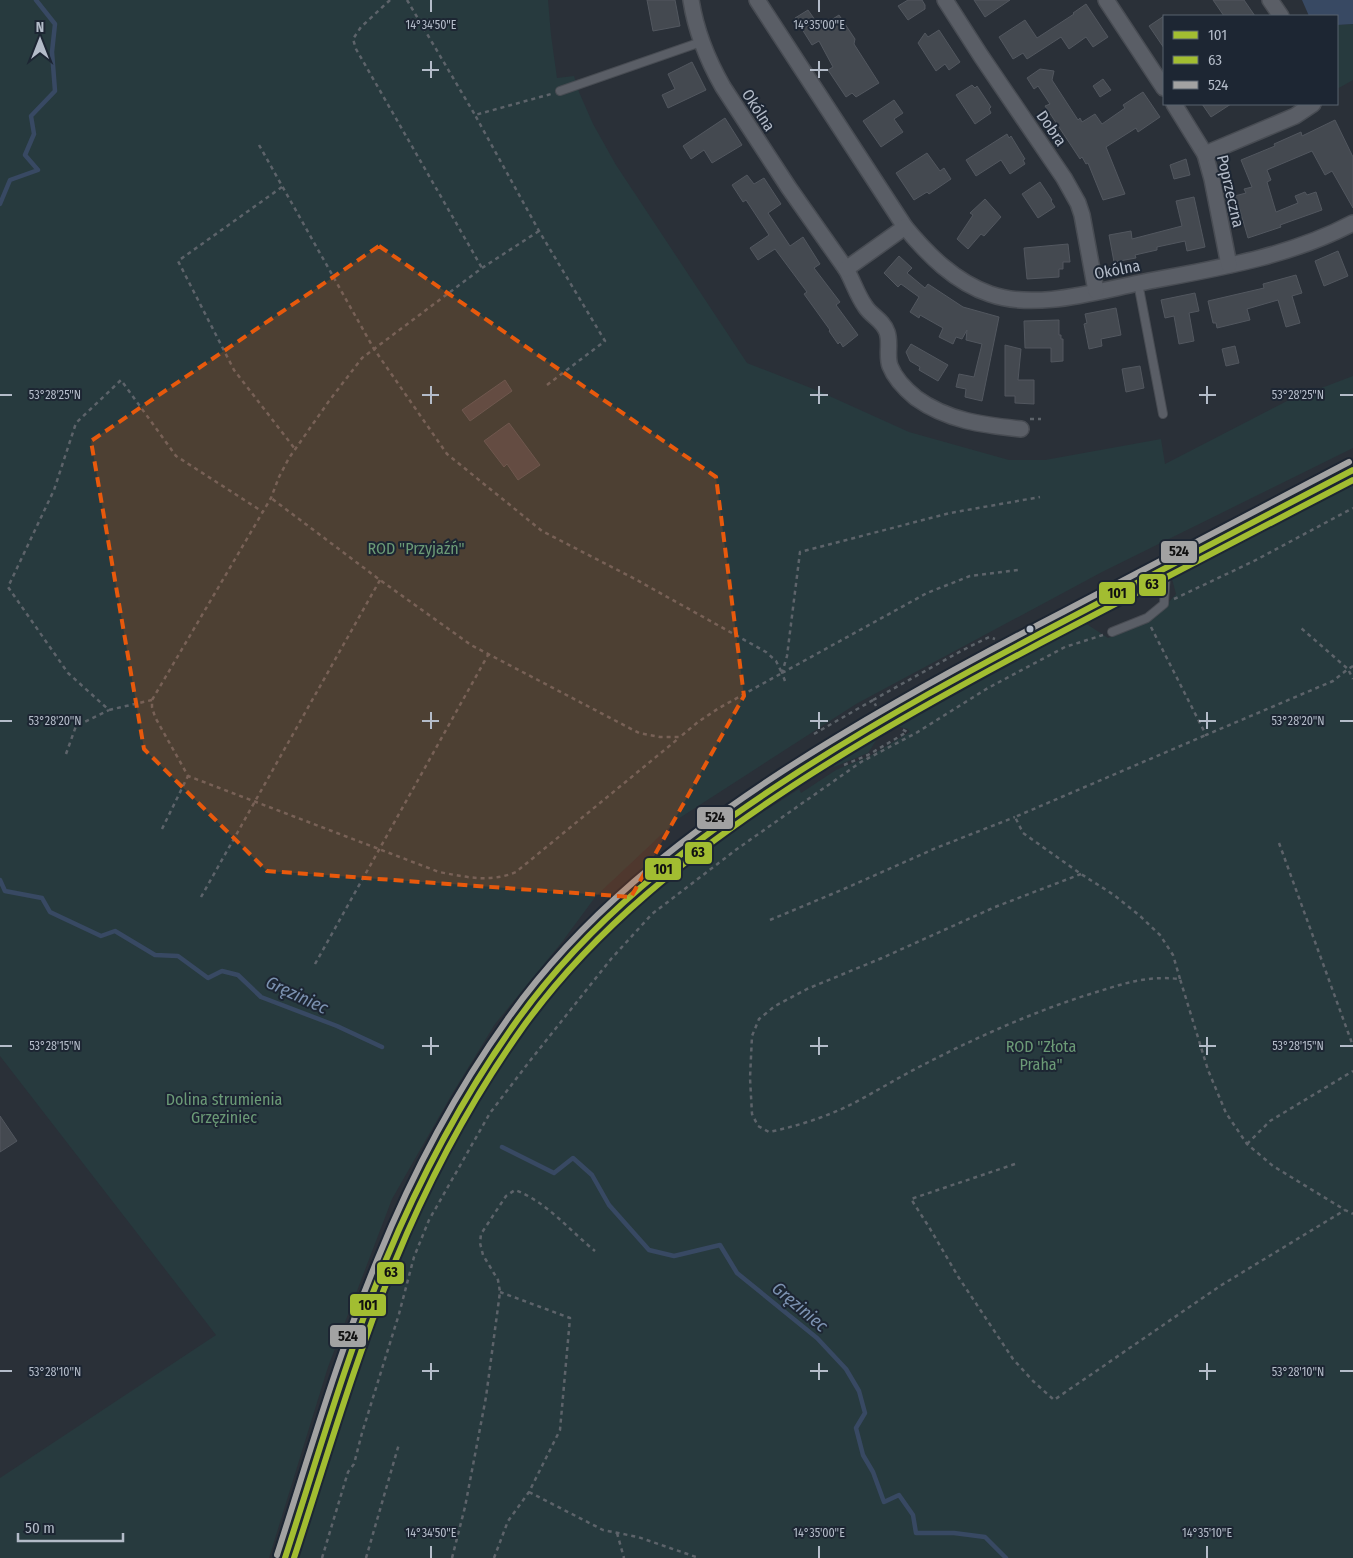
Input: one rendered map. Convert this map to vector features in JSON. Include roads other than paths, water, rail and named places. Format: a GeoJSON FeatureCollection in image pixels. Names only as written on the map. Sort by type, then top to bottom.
{"type":"FeatureCollection","features":[{"type":"Feature","properties":{"kind":"street","name":"Okólna"},"geometry":{"type":"LineString","coordinates":[[691,0],[701,42],[713,70],[723,87],[789,188],[846,268],[866,308],[884,324],[889,338],[889,364],[896,378],[912,394],[937,411],[959,420],[1021,429]]}},
{"type":"Feature","properties":{"kind":"street","name":"Okólna"},"geometry":{"type":"LineString","coordinates":[[758,0],[905,227],[923,248],[950,272],[968,284],[990,294],[1029,301],[1045,300],[1138,283],[1254,260],[1298,246],[1353,223]]}},
{"type":"Feature","properties":{"kind":"street","name":"Dobra"},"geometry":{"type":"LineString","coordinates":[[945,0],[1072,191],[1082,215],[1096,291]]}},
{"type":"Feature","properties":{"kind":"street"},"geometry":{"type":"LineString","coordinates":[[1106,0],[1163,86]]}},
{"type":"Feature","properties":{"kind":"street"},"geometry":{"type":"LineString","coordinates":[[1270,0],[1280,15]]}},
{"type":"Feature","properties":{"kind":"street","name":"Poprzeczna"},"geometry":{"type":"LineString","coordinates":[[1175,105],[1205,154],[1230,265]]}},
{"type":"Feature","properties":{"kind":"street"},"geometry":{"type":"LineString","coordinates":[[1205,154],[1296,116],[1312,105]]}},
{"type":"Feature","properties":{"kind":"street"},"geometry":{"type":"LineString","coordinates":[[846,268],[905,227]]}},
{"type":"Feature","properties":{"kind":"street"},"geometry":{"type":"LineString","coordinates":[[285,1558],[361,1326],[394,1241],[414,1198],[446,1136],[486,1067],[518,1018],[566,959],[601,922],[655,874],[697,842],[790,777],[914,702],[1353,470]]}},
{"type":"Feature","properties":{"kind":"lane"},"geometry":{"type":"LineString","coordinates":[[560,91],[701,42]]}},
{"type":"Feature","properties":{"kind":"lane"},"geometry":{"type":"LineString","coordinates":[[1138,283],[1163,414]]}},
{"type":"Feature","properties":{"kind":"lane"},"geometry":{"type":"LineString","coordinates":[[1112,632],[1147,618],[1164,604],[1166,568]]}},
{"type":"Feature","properties":{"kind":"water"},"geometry":{"type":"Polygon","coordinates":[[[1302,0],[1353,0],[1353,24],[1338,25],[1338,15],[1309,15],[1302,0]]]}},
{"type":"Feature","properties":{"kind":"waterway","name":"Gręziniec"},"geometry":{"type":"LineString","coordinates":[[0,204],[10,180],[38,170],[25,155],[34,134],[31,116],[55,91],[52,52],[55,24],[36,0]]}},
{"type":"Feature","properties":{"kind":"waterway","name":"Gręziniec"},"geometry":{"type":"LineString","coordinates":[[0,880],[5,891],[42,898],[50,912],[101,936],[115,931],[155,955],[178,956],[208,978],[222,971],[238,975],[261,997],[337,1026],[382,1047]]}},
{"type":"Feature","properties":{"kind":"waterway","name":"Gręziniec"},"geometry":{"type":"LineString","coordinates":[[502,1147],[554,1173],[573,1158],[592,1175],[609,1205],[649,1250],[674,1256],[720,1245],[737,1273],[817,1338],[846,1369],[859,1391],[865,1413],[856,1428],[863,1455],[873,1472],[884,1502],[899,1495],[913,1515],[916,1533],[954,1533],[985,1537],[1006,1558]]}},
{"type":"Feature","properties":{"kind":"park label","name":"ROD \"Przyjaźń\""},"geometry":{"type":"Point","coordinates":[416,548]}},
{"type":"Feature","properties":{"kind":"park label","name":"ROD \"Złota Praha\""},"geometry":{"type":"Point","coordinates":[1041,1055]}},
{"type":"Feature","properties":{"kind":"park label","name":"Dolina strumienia Grzęziniec"},"geometry":{"type":"Point","coordinates":[224,1108]}}]}
